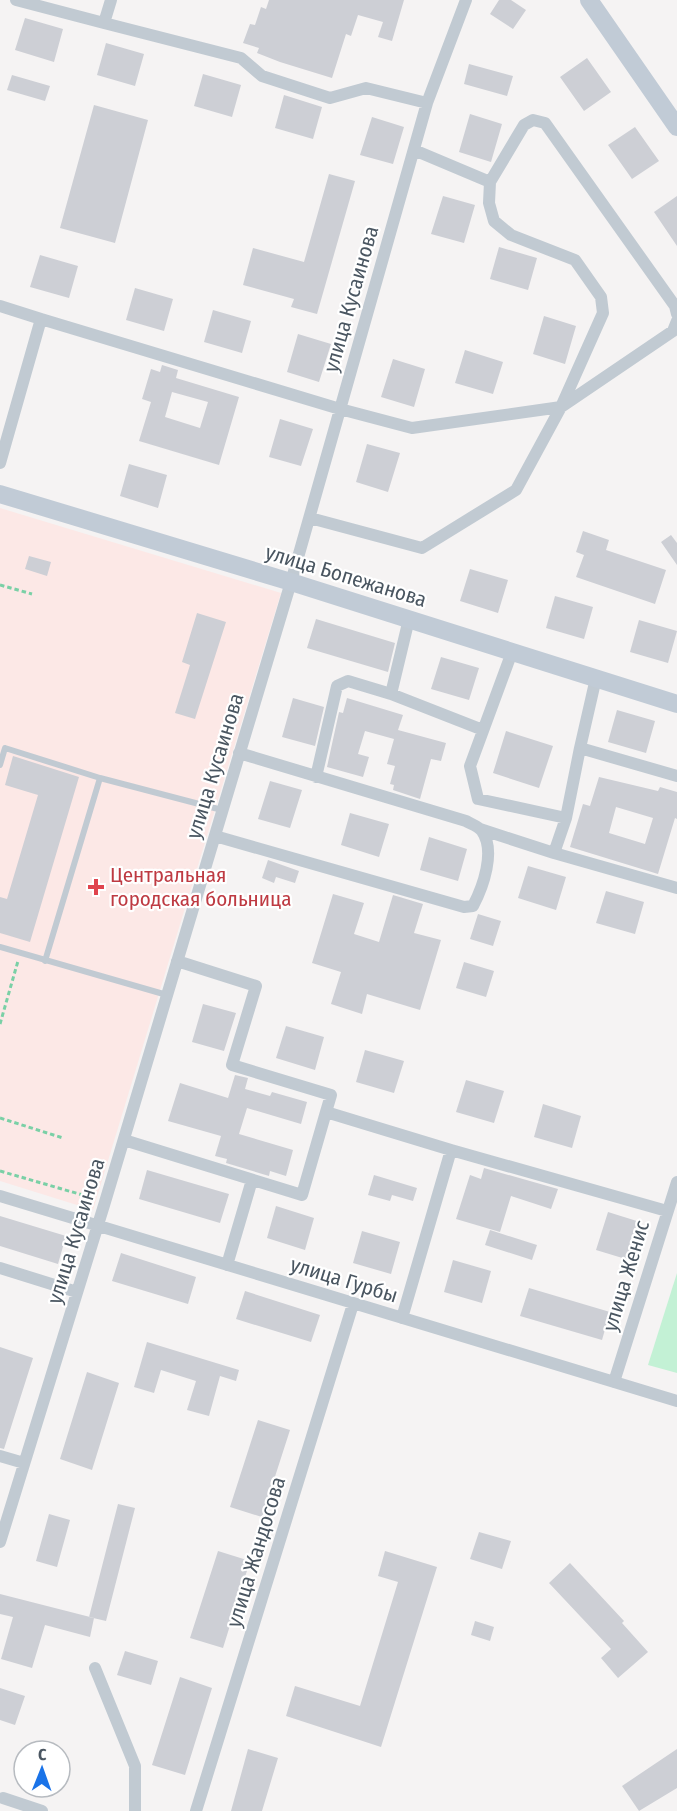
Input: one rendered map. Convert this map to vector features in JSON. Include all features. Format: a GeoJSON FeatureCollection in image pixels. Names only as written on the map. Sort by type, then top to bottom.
{"type":"FeatureCollection","features":[{"type":"Feature","properties":{"kind":"street"},"geometry":{"type":"LineString","coordinates":[[15,0],[241,58],[262,76],[330,98],[366,88],[427,103]]}},
{"type":"Feature","properties":{"kind":"street"},"geometry":{"type":"LineString","coordinates":[[104,24],[111,0]]}},
{"type":"Feature","properties":{"kind":"street","name":"улица Кусаинова"},"geometry":{"type":"LineString","coordinates":[[0,1542],[124,1140],[310,518],[427,103],[466,0]]}},
{"type":"Feature","properties":{"kind":"street"},"geometry":{"type":"LineString","coordinates":[[589,0],[677,127]]}},
{"type":"Feature","properties":{"kind":"street"},"geometry":{"type":"LineString","coordinates":[[310,518],[422,548],[516,490],[561,407],[603,313],[601,297],[575,260],[511,235],[494,221],[489,203],[490,182],[524,125],[533,120],[545,123],[675,306],[677,314]]}},
{"type":"Feature","properties":{"kind":"street"},"geometry":{"type":"LineString","coordinates":[[414,150],[490,182]]}},
{"type":"Feature","properties":{"kind":"street"},"geometry":{"type":"LineString","coordinates":[[0,306],[340,409],[412,428],[561,407],[673,331],[677,321]]}},
{"type":"Feature","properties":{"kind":"street"},"geometry":{"type":"LineString","coordinates":[[0,463],[42,319]]}},
{"type":"Feature","properties":{"kind":"street"},"geometry":{"type":"LineString","coordinates":[[0,412],[13,417]]}},
{"type":"Feature","properties":{"kind":"street","name":"улица Бопежанова"},"geometry":{"type":"LineString","coordinates":[[0,494],[291,582],[677,704]]}},
{"type":"Feature","properties":{"kind":"street"},"geometry":{"type":"LineString","coordinates":[[391,694],[409,619]]}},
{"type":"Feature","properties":{"kind":"street"},"geometry":{"type":"LineString","coordinates":[[512,652],[471,766],[478,799],[566,818]]}},
{"type":"Feature","properties":{"kind":"street"},"geometry":{"type":"LineString","coordinates":[[554,853],[566,818],[596,678]]}},
{"type":"Feature","properties":{"kind":"street"},"geometry":{"type":"LineString","coordinates":[[316,777],[337,686],[348,681],[391,694],[483,730]]}},
{"type":"Feature","properties":{"kind":"street"},"geometry":{"type":"LineString","coordinates":[[580,748],[677,776]]}},
{"type":"Feature","properties":{"kind":"street"},"geometry":{"type":"LineString","coordinates":[[239,753],[466,821],[480,829],[554,853],[677,888]]}},
{"type":"Feature","properties":{"kind":"street"},"geometry":{"type":"LineString","coordinates":[[215,836],[464,907],[473,906],[477,899],[488,859],[488,842],[480,829]]}},
{"type":"Feature","properties":{"kind":"street"},"geometry":{"type":"LineString","coordinates":[[124,1140],[302,1195],[331,1095],[232,1065],[256,986],[177,961]]}},
{"type":"Feature","properties":{"kind":"street"},"geometry":{"type":"LineString","coordinates":[[326,1112],[451,1150],[667,1210]]}},
{"type":"Feature","properties":{"kind":"street"},"geometry":{"type":"LineString","coordinates":[[402,1318],[451,1150]]}},
{"type":"Feature","properties":{"kind":"street"},"geometry":{"type":"LineString","coordinates":[[226,1266],[252,1180]]}},
{"type":"Feature","properties":{"kind":"street","name":"улица Женис"},"geometry":{"type":"LineString","coordinates":[[614,1382],[677,1182]]}},
{"type":"Feature","properties":{"kind":"street","name":"улица Гурбы"},"geometry":{"type":"LineString","coordinates":[[0,1196],[677,1401]]}},
{"type":"Feature","properties":{"kind":"street"},"geometry":{"type":"LineString","coordinates":[[0,1268],[77,1292]]}},
{"type":"Feature","properties":{"kind":"street","name":"улица Жандосова"},"geometry":{"type":"LineString","coordinates":[[196,1811],[353,1304]]}},
{"type":"Feature","properties":{"kind":"street"},"geometry":{"type":"LineString","coordinates":[[0,1456],[24,1463]]}},
{"type":"Feature","properties":{"kind":"street"},"geometry":{"type":"LineString","coordinates":[[95,1668],[135,1766],[135,1811]]}},
{"type":"Feature","properties":{"kind":"street"},"geometry":{"type":"LineString","coordinates":[[3,1798],[42,1811]]}},
{"type":"Feature","properties":{"kind":"lane"},"geometry":{"type":"LineString","coordinates":[[0,765],[3,748],[100,778],[222,810]]}},
{"type":"Feature","properties":{"kind":"lane"},"geometry":{"type":"LineString","coordinates":[[45,961],[100,778]]}},
{"type":"Feature","properties":{"kind":"lane"},"geometry":{"type":"LineString","coordinates":[[0,947],[167,995]]}},
{"type":"Feature","properties":{"kind":"path"},"geometry":{"type":"LineString","coordinates":[[0,585],[32,594]]}},
{"type":"Feature","properties":{"kind":"path"},"geometry":{"type":"LineString","coordinates":[[0,1024],[20,953]]}},
{"type":"Feature","properties":{"kind":"path"},"geometry":{"type":"LineString","coordinates":[[0,1118],[63,1138]]}},
{"type":"Feature","properties":{"kind":"path"},"geometry":{"type":"LineString","coordinates":[[0,1171],[105,1202]]}},
{"type":"Feature","properties":{"kind":"shaded area","name":"Центральная городская больница"},"geometry":{"type":"Polygon","coordinates":[[[0,508],[281,593],[93,1210],[0,1181],[0,508]]]}},
{"type":"Feature","properties":{"kind":"green space"},"geometry":{"type":"Polygon","coordinates":[[[677,1273],[677,1373],[648,1365],[677,1273]]]}},
{"type":"Feature","properties":{"kind":"building"},"geometry":{"type":"Polygon","coordinates":[[[269,0],[404,0],[392,41],[378,37],[383,22],[358,15],[351,36],[346,34],[332,78],[257,53],[259,48],[243,43],[250,24],[255,25],[261,7],[266,9],[269,0]]]}},
{"type":"Feature","properties":{"kind":"building"},"geometry":{"type":"Polygon","coordinates":[[[499,0],[511,0],[526,10],[513,29],[490,14],[499,0]]]}},
{"type":"Feature","properties":{"kind":"building"},"geometry":{"type":"Polygon","coordinates":[[[25,18],[63,29],[54,62],[15,50],[25,18]]]}},
{"type":"Feature","properties":{"kind":"building"},"geometry":{"type":"Polygon","coordinates":[[[106,43],[144,54],[135,86],[97,75],[106,43]]]}},
{"type":"Feature","properties":{"kind":"building"},"geometry":{"type":"Polygon","coordinates":[[[587,58],[611,92],[584,111],[560,77],[587,58]]]}},
{"type":"Feature","properties":{"kind":"building"},"geometry":{"type":"Polygon","coordinates":[[[469,64],[513,76],[507,96],[464,84],[469,64]]]}},
{"type":"Feature","properties":{"kind":"building"},"geometry":{"type":"Polygon","coordinates":[[[203,74],[241,85],[232,117],[194,106],[203,74]]]}},
{"type":"Feature","properties":{"kind":"building"},"geometry":{"type":"Polygon","coordinates":[[[12,75],[50,86],[45,101],[7,90],[12,75]]]}},
{"type":"Feature","properties":{"kind":"building"},"geometry":{"type":"Polygon","coordinates":[[[284,95],[322,107],[313,139],[275,128],[284,95]]]}},
{"type":"Feature","properties":{"kind":"building"},"geometry":{"type":"Polygon","coordinates":[[[94,105],[148,120],[115,243],[60,228],[94,105]]]}},
{"type":"Feature","properties":{"kind":"building"},"geometry":{"type":"Polygon","coordinates":[[[470,114],[502,124],[491,162],[459,152],[470,114]]]}},
{"type":"Feature","properties":{"kind":"building"},"geometry":{"type":"Polygon","coordinates":[[[372,117],[404,127],[393,164],[360,155],[372,117]]]}},
{"type":"Feature","properties":{"kind":"building"},"geometry":{"type":"Polygon","coordinates":[[[635,127],[659,161],[632,179],[608,145],[635,127]]]}},
{"type":"Feature","properties":{"kind":"building"},"geometry":{"type":"Polygon","coordinates":[[[329,174],[355,181],[317,314],[291,307],[294,299],[243,285],[253,248],[304,262],[329,174]]]}},
{"type":"Feature","properties":{"kind":"building"},"geometry":{"type":"Polygon","coordinates":[[[443,196],[475,205],[464,243],[431,234],[443,196]]]}},
{"type":"Feature","properties":{"kind":"building"},"geometry":{"type":"Polygon","coordinates":[[[677,196],[677,246],[654,212],[677,196]]]}},
{"type":"Feature","properties":{"kind":"building"},"geometry":{"type":"Polygon","coordinates":[[[499,247],[537,258],[528,290],[490,279],[499,247]]]}},
{"type":"Feature","properties":{"kind":"building"},"geometry":{"type":"Polygon","coordinates":[[[40,255],[78,266],[69,298],[30,287],[40,255]]]}},
{"type":"Feature","properties":{"kind":"building"},"geometry":{"type":"Polygon","coordinates":[[[135,288],[173,299],[164,331],[126,320],[135,288]]]}},
{"type":"Feature","properties":{"kind":"building"},"geometry":{"type":"Polygon","coordinates":[[[213,310],[251,321],[242,353],[204,342],[213,310]]]}},
{"type":"Feature","properties":{"kind":"building"},"geometry":{"type":"Polygon","coordinates":[[[544,316],[576,326],[565,364],[533,354],[544,316]]]}},
{"type":"Feature","properties":{"kind":"building"},"geometry":{"type":"Polygon","coordinates":[[[298,334],[331,344],[319,382],[287,372],[298,334]]]}},
{"type":"Feature","properties":{"kind":"building"},"geometry":{"type":"Polygon","coordinates":[[[465,350],[503,362],[493,394],[455,383],[465,350]]]}},
{"type":"Feature","properties":{"kind":"building"},"geometry":{"type":"Polygon","coordinates":[[[393,359],[425,369],[414,407],[381,397],[393,359]]]}},
{"type":"Feature","properties":{"kind":"building"},"geometry":{"type":"Polygon","coordinates":[[[162,365],[178,370],[176,378],[239,397],[219,465],[139,441],[151,402],[142,399],[151,369],[160,372],[162,365]],[[172,392],[165,417],[200,428],[208,402],[172,392]]]}},
{"type":"Feature","properties":{"kind":"building"},"geometry":{"type":"Polygon","coordinates":[[[280,419],[313,429],[301,466],[269,457],[280,419]]]}},
{"type":"Feature","properties":{"kind":"building"},"geometry":{"type":"Polygon","coordinates":[[[367,444],[400,453],[388,492],[356,482],[367,444]]]}},
{"type":"Feature","properties":{"kind":"building"},"geometry":{"type":"Polygon","coordinates":[[[129,464],[167,475],[158,508],[120,496],[129,464]]]}},
{"type":"Feature","properties":{"kind":"building"},"geometry":{"type":"Polygon","coordinates":[[[583,531],[609,540],[606,550],[666,570],[655,604],[576,577],[584,555],[576,552],[583,531]]]}},
{"type":"Feature","properties":{"kind":"building"},"geometry":{"type":"Polygon","coordinates":[[[671,535],[677,543],[677,565],[661,542],[671,535]]]}},
{"type":"Feature","properties":{"kind":"building"},"geometry":{"type":"Polygon","coordinates":[[[29,556],[51,562],[47,576],[25,569],[29,556]]]}},
{"type":"Feature","properties":{"kind":"building"},"geometry":{"type":"Polygon","coordinates":[[[470,569],[508,580],[498,613],[460,601],[470,569]]]}},
{"type":"Feature","properties":{"kind":"building"},"geometry":{"type":"Polygon","coordinates":[[[555,596],[593,607],[584,639],[546,628],[555,596]]]}},
{"type":"Feature","properties":{"kind":"building"},"geometry":{"type":"Polygon","coordinates":[[[197,613],[226,622],[195,719],[175,713],[190,665],[182,662],[197,613]]]}},
{"type":"Feature","properties":{"kind":"building"},"geometry":{"type":"Polygon","coordinates":[[[316,619],[395,643],[388,672],[307,648],[316,619]]]}},
{"type":"Feature","properties":{"kind":"building"},"geometry":{"type":"Polygon","coordinates":[[[639,620],[677,631],[668,663],[630,652],[639,620]]]}},
{"type":"Feature","properties":{"kind":"building"},"geometry":{"type":"Polygon","coordinates":[[[441,657],[479,668],[469,700],[431,689],[441,657]]]}},
{"type":"Feature","properties":{"kind":"building"},"geometry":{"type":"Polygon","coordinates":[[[293,698],[324,707],[315,746],[282,737],[293,698]]]}},
{"type":"Feature","properties":{"kind":"building"},"geometry":{"type":"Polygon","coordinates":[[[347,698],[403,715],[398,730],[446,743],[441,761],[431,759],[420,799],[393,790],[394,785],[390,784],[395,766],[387,764],[394,739],[365,731],[358,754],[369,757],[363,777],[327,767],[339,712],[343,713],[347,698]]]}},
{"type":"Feature","properties":{"kind":"building"},"geometry":{"type":"Polygon","coordinates":[[[617,710],[655,721],[646,753],[608,742],[617,710]]]}},
{"type":"Feature","properties":{"kind":"building"},"geometry":{"type":"Polygon","coordinates":[[[506,731],[553,746],[539,788],[493,773],[506,731]]]}},
{"type":"Feature","properties":{"kind":"building"},"geometry":{"type":"Polygon","coordinates":[[[13,756],[79,777],[30,942],[0,933],[0,897],[7,899],[38,795],[5,785],[13,756]]]}},
{"type":"Feature","properties":{"kind":"building"},"geometry":{"type":"Polygon","coordinates":[[[599,777],[658,791],[660,787],[677,792],[677,819],[675,818],[658,874],[570,847],[583,804],[590,806],[599,777]],[[616,807],[609,833],[645,844],[653,818],[616,807]]]}},
{"type":"Feature","properties":{"kind":"building"},"geometry":{"type":"Polygon","coordinates":[[[270,781],[302,790],[290,828],[258,819],[270,781]]]}},
{"type":"Feature","properties":{"kind":"building"},"geometry":{"type":"Polygon","coordinates":[[[350,813],[389,824],[379,857],[341,845],[350,813]]]}},
{"type":"Feature","properties":{"kind":"building"},"geometry":{"type":"Polygon","coordinates":[[[429,837],[467,849],[458,881],[420,870],[429,837]]]}},
{"type":"Feature","properties":{"kind":"building"},"geometry":{"type":"Polygon","coordinates":[[[268,860],[299,871],[295,883],[276,877],[274,883],[262,878],[268,860]]]}},
{"type":"Feature","properties":{"kind":"building"},"geometry":{"type":"Polygon","coordinates":[[[528,866],[566,877],[556,910],[518,898],[528,866]]]}},
{"type":"Feature","properties":{"kind":"building"},"geometry":{"type":"Polygon","coordinates":[[[606,891],[644,902],[635,934],[596,923],[606,891]]]}},
{"type":"Feature","properties":{"kind":"building"},"geometry":{"type":"Polygon","coordinates":[[[333,894],[364,903],[354,934],[379,942],[393,895],[423,904],[414,933],[441,940],[420,1010],[367,994],[362,1014],[331,1004],[341,972],[312,963],[333,894]]]}},
{"type":"Feature","properties":{"kind":"building"},"geometry":{"type":"Polygon","coordinates":[[[478,914],[501,921],[493,946],[470,939],[478,914]]]}},
{"type":"Feature","properties":{"kind":"building"},"geometry":{"type":"Polygon","coordinates":[[[464,962],[494,971],[486,997],[456,988],[464,962]]]}},
{"type":"Feature","properties":{"kind":"building"},"geometry":{"type":"Polygon","coordinates":[[[203,1004],[236,1013],[224,1051],[192,1042],[203,1004]]]}},
{"type":"Feature","properties":{"kind":"building"},"geometry":{"type":"Polygon","coordinates":[[[286,1026],[324,1037],[315,1070],[276,1058],[286,1026]]]}},
{"type":"Feature","properties":{"kind":"building"},"geometry":{"type":"Polygon","coordinates":[[[365,1050],[404,1061],[394,1093],[356,1082],[365,1050]]]}},
{"type":"Feature","properties":{"kind":"building"},"geometry":{"type":"Polygon","coordinates":[[[235,1075],[248,1078],[245,1089],[270,1096],[272,1092],[307,1102],[301,1124],[247,1108],[239,1134],[293,1150],[286,1176],[270,1171],[269,1176],[226,1163],[227,1159],[215,1156],[221,1136],[168,1121],[180,1083],[228,1098],[235,1075]]]}},
{"type":"Feature","properties":{"kind":"building"},"geometry":{"type":"Polygon","coordinates":[[[466,1080],[504,1091],[494,1123],[456,1112],[466,1080]]]}},
{"type":"Feature","properties":{"kind":"building"},"geometry":{"type":"Polygon","coordinates":[[[543,1104],[581,1116],[572,1148],[534,1137],[543,1104]]]}},
{"type":"Feature","properties":{"kind":"building"},"geometry":{"type":"Polygon","coordinates":[[[484,1168],[558,1189],[551,1209],[511,1196],[500,1232],[456,1219],[470,1175],[481,1179],[484,1168]]]}},
{"type":"Feature","properties":{"kind":"building"},"geometry":{"type":"Polygon","coordinates":[[[147,1170],[229,1194],[220,1223],[139,1199],[147,1170]]]}},
{"type":"Feature","properties":{"kind":"building"},"geometry":{"type":"Polygon","coordinates":[[[374,1175],[417,1188],[413,1201],[392,1195],[390,1201],[368,1195],[374,1175]]]}},
{"type":"Feature","properties":{"kind":"building"},"geometry":{"type":"Polygon","coordinates":[[[276,1206],[314,1218],[305,1250],[267,1238],[276,1206]]]}},
{"type":"Feature","properties":{"kind":"building"},"geometry":{"type":"Polygon","coordinates":[[[608,1212],[640,1222],[629,1260],[596,1250],[608,1212]]]}},
{"type":"Feature","properties":{"kind":"building"},"geometry":{"type":"Polygon","coordinates":[[[0,1216],[66,1236],[58,1264],[0,1246],[0,1216]]]}},
{"type":"Feature","properties":{"kind":"building"},"geometry":{"type":"Polygon","coordinates":[[[490,1230],[537,1245],[532,1260],[485,1245],[490,1230]]]}},
{"type":"Feature","properties":{"kind":"building"},"geometry":{"type":"Polygon","coordinates":[[[362,1231],[400,1242],[391,1274],[353,1263],[362,1231]]]}},
{"type":"Feature","properties":{"kind":"building"},"geometry":{"type":"Polygon","coordinates":[[[121,1253],[196,1277],[188,1304],[112,1281],[121,1253]]]}},
{"type":"Feature","properties":{"kind":"building"},"geometry":{"type":"Polygon","coordinates":[[[453,1260],[491,1271],[482,1303],[444,1292],[453,1260]]]}},
{"type":"Feature","properties":{"kind":"building"},"geometry":{"type":"Polygon","coordinates":[[[529,1288],[610,1312],[602,1340],[520,1316],[529,1288]]]}},
{"type":"Feature","properties":{"kind":"building"},"geometry":{"type":"Polygon","coordinates":[[[245,1291],[320,1315],[311,1342],[236,1319],[245,1291]]]}},
{"type":"Feature","properties":{"kind":"building"},"geometry":{"type":"Polygon","coordinates":[[[147,1342],[239,1370],[236,1381],[220,1376],[209,1416],[187,1410],[196,1381],[161,1370],[154,1393],[134,1387],[147,1342]]]}},
{"type":"Feature","properties":{"kind":"building"},"geometry":{"type":"Polygon","coordinates":[[[0,1347],[33,1358],[4,1449],[0,1448],[0,1347]]]}},
{"type":"Feature","properties":{"kind":"building"},"geometry":{"type":"Polygon","coordinates":[[[87,1372],[119,1383],[92,1470],[60,1459],[87,1372]]]}},
{"type":"Feature","properties":{"kind":"building"},"geometry":{"type":"Polygon","coordinates":[[[258,1420],[290,1430],[262,1517],[230,1507],[258,1420]]]}},
{"type":"Feature","properties":{"kind":"building"},"geometry":{"type":"Polygon","coordinates":[[[118,1504],[135,1508],[106,1621],[89,1617],[118,1504]]]}},
{"type":"Feature","properties":{"kind":"building"},"geometry":{"type":"Polygon","coordinates":[[[49,1514],[70,1520],[57,1567],[36,1561],[49,1514]]]}},
{"type":"Feature","properties":{"kind":"building"},"geometry":{"type":"Polygon","coordinates":[[[479,1532],[511,1541],[502,1569],[470,1559],[479,1532]]]}},
{"type":"Feature","properties":{"kind":"building"},"geometry":{"type":"Polygon","coordinates":[[[218,1551],[250,1561],[223,1648],[190,1638],[218,1551]]]}},
{"type":"Feature","properties":{"kind":"building"},"geometry":{"type":"Polygon","coordinates":[[[385,1551],[437,1567],[381,1747],[286,1716],[295,1686],[360,1706],[398,1582],[378,1576],[385,1551]]]}},
{"type":"Feature","properties":{"kind":"building"},"geometry":{"type":"Polygon","coordinates":[[[570,1563],[624,1621],[622,1623],[648,1652],[618,1678],[601,1658],[611,1649],[549,1583],[570,1563]]]}},
{"type":"Feature","properties":{"kind":"building"},"geometry":{"type":"Polygon","coordinates":[[[0,1594],[94,1618],[90,1637],[45,1625],[32,1668],[1,1659],[13,1617],[0,1614],[0,1594]]]}},
{"type":"Feature","properties":{"kind":"building"},"geometry":{"type":"Polygon","coordinates":[[[475,1621],[494,1627],[490,1641],[471,1635],[475,1621]]]}},
{"type":"Feature","properties":{"kind":"building"},"geometry":{"type":"Polygon","coordinates":[[[125,1651],[158,1661],[151,1685],[117,1675],[125,1651]]]}},
{"type":"Feature","properties":{"kind":"building"},"geometry":{"type":"Polygon","coordinates":[[[180,1677],[212,1688],[185,1775],[152,1765],[180,1677]]]}},
{"type":"Feature","properties":{"kind":"building"},"geometry":{"type":"Polygon","coordinates":[[[0,1688],[25,1696],[15,1725],[0,1720],[0,1688]]]}},
{"type":"Feature","properties":{"kind":"building"},"geometry":{"type":"Polygon","coordinates":[[[248,1749],[278,1758],[262,1811],[231,1811],[248,1749]]]}},
{"type":"Feature","properties":{"kind":"building"},"geometry":{"type":"Polygon","coordinates":[[[677,1749],[677,1788],[639,1811],[622,1786],[677,1749]]]}},
{"type":"Feature","properties":{"kind":"place","name":"Центральная городская больница"},"geometry":{"type":"Point","coordinates":[96,887]}}]}
